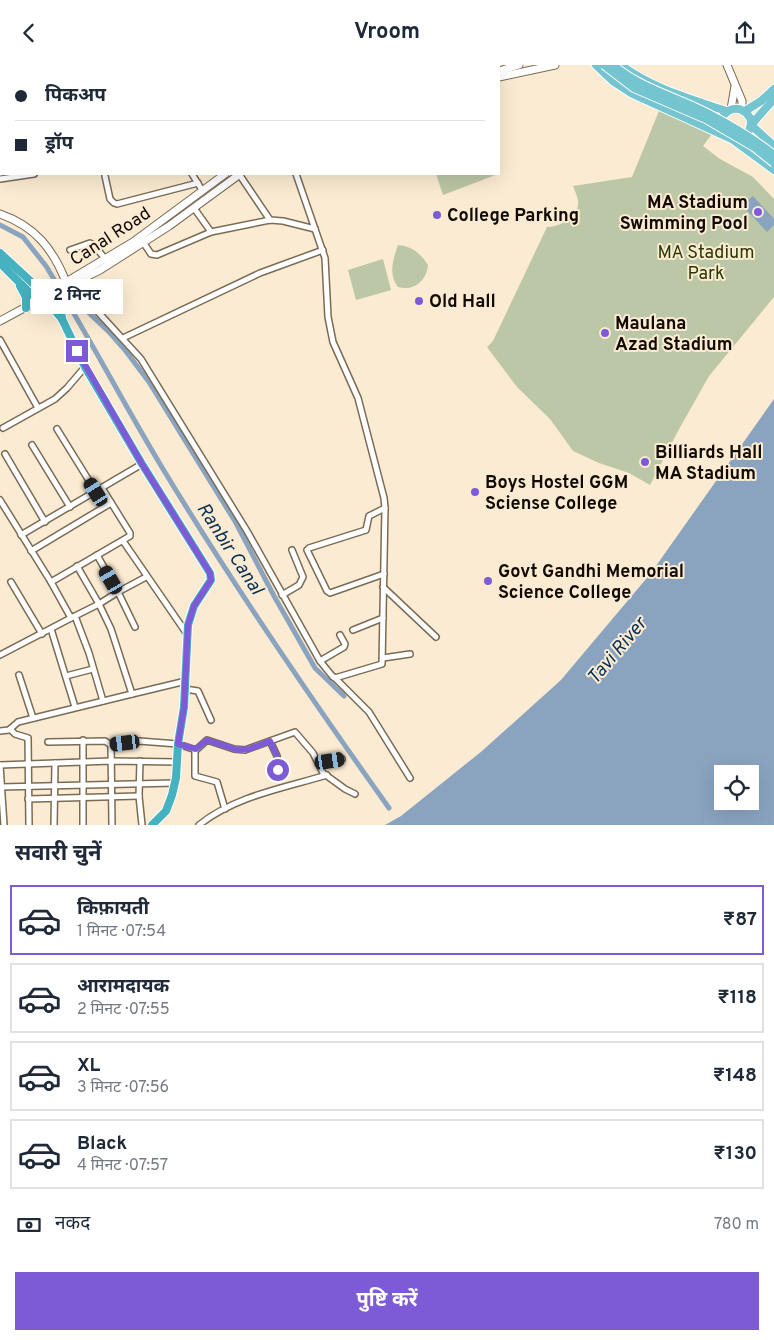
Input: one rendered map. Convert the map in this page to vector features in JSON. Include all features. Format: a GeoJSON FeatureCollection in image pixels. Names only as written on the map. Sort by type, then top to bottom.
{"type":"FeatureCollection","features":[{"type":"Feature","properties":{"kind":"highway"},"geometry":{"type":"LineString","coordinates":[[0,253],[44,297],[62,319],[85,367],[142,464],[210,573],[211,581],[194,606],[188,625],[189,688],[178,744],[175,783],[170,804],[154,824]]}},
{"type":"Feature","properties":{"kind":"highway"},"geometry":{"type":"LineString","coordinates":[[0,263],[32,295],[44,297]]}},
{"type":"Feature","properties":{"kind":"highway"},"geometry":{"type":"LineString","coordinates":[[15,277],[26,297],[26,308]]}},
{"type":"Feature","properties":{"kind":"main road"},"geometry":{"type":"LineString","coordinates":[[500,71],[519,65]]}},
{"type":"Feature","properties":{"kind":"main road"},"geometry":{"type":"LineString","coordinates":[[500,77],[555,65]]}},
{"type":"Feature","properties":{"kind":"main road"},"geometry":{"type":"LineString","coordinates":[[596,65],[614,82],[631,93],[728,138],[774,170]]}},
{"type":"Feature","properties":{"kind":"main road"},"geometry":{"type":"LineString","coordinates":[[604,65],[634,88],[706,119],[754,147],[774,163]]}},
{"type":"Feature","properties":{"kind":"main road"},"geometry":{"type":"LineString","coordinates":[[613,65],[637,82],[709,114],[758,142],[774,155]]}},
{"type":"Feature","properties":{"kind":"main road"},"geometry":{"type":"LineString","coordinates":[[621,65],[640,78],[678,94],[729,110],[744,111],[761,101],[774,89]]}},
{"type":"Feature","properties":{"kind":"main road"},"geometry":{"type":"LineString","coordinates":[[727,65],[742,101],[744,111],[751,119],[750,131],[745,137],[739,139],[728,138]]}},
{"type":"Feature","properties":{"kind":"main road"},"geometry":{"type":"LineString","coordinates":[[728,138],[720,126],[720,121],[729,110],[735,86]]}},
{"type":"Feature","properties":{"kind":"main road"},"geometry":{"type":"LineString","coordinates":[[751,125],[774,99]]}},
{"type":"Feature","properties":{"kind":"main road"},"geometry":{"type":"LineString","coordinates":[[751,125],[774,146]]}},
{"type":"Feature","properties":{"kind":"main road","name":"Canal Road"},"geometry":{"type":"LineString","coordinates":[[0,214],[11,218],[38,236],[59,263],[66,282],[133,242],[224,175]]}},
{"type":"Feature","properties":{"kind":"main road","name":"Canal Road"},"geometry":{"type":"LineString","coordinates":[[0,321],[100,270],[194,208],[239,175]]}},
{"type":"Feature","properties":{"kind":"street"},"geometry":{"type":"LineString","coordinates":[[0,179],[27,175]]}},
{"type":"Feature","properties":{"kind":"street"},"geometry":{"type":"LineString","coordinates":[[105,175],[110,199],[117,204],[198,183]]}},
{"type":"Feature","properties":{"kind":"street"},"geometry":{"type":"LineString","coordinates":[[193,175],[202,190]]}},
{"type":"Feature","properties":{"kind":"street"},"geometry":{"type":"LineString","coordinates":[[241,175],[270,220]]}},
{"type":"Feature","properties":{"kind":"street"},"geometry":{"type":"LineString","coordinates":[[296,175],[323,250],[327,269],[329,321],[333,342],[358,398],[385,508],[383,663],[334,677]]}},
{"type":"Feature","properties":{"kind":"street"},"geometry":{"type":"LineString","coordinates":[[194,208],[211,232]]}},
{"type":"Feature","properties":{"kind":"street"},"geometry":{"type":"LineString","coordinates":[[143,242],[151,254],[157,255],[211,232],[270,220],[283,221],[315,229]]}},
{"type":"Feature","properties":{"kind":"street"},"geometry":{"type":"LineString","coordinates":[[70,249],[90,243],[106,259]]}},
{"type":"Feature","properties":{"kind":"street"},"geometry":{"type":"LineString","coordinates":[[123,337],[260,273],[323,250]]}},
{"type":"Feature","properties":{"kind":"street"},"geometry":{"type":"LineString","coordinates":[[78,281],[97,311],[123,337],[141,359],[247,531],[320,661],[369,712],[410,778]]}},
{"type":"Feature","properties":{"kind":"street"},"geometry":{"type":"LineString","coordinates":[[0,340],[38,408]]}},
{"type":"Feature","properties":{"kind":"street"},"geometry":{"type":"LineString","coordinates":[[3,427],[61,395],[85,367]]}},
{"type":"Feature","properties":{"kind":"street"},"geometry":{"type":"LineString","coordinates":[[57,429],[96,492]]}},
{"type":"Feature","properties":{"kind":"street"},"geometry":{"type":"LineString","coordinates":[[32,445],[70,507]]}},
{"type":"Feature","properties":{"kind":"street"},"geometry":{"type":"LineString","coordinates":[[5,454],[46,522]]}},
{"type":"Feature","properties":{"kind":"street"},"geometry":{"type":"LineString","coordinates":[[21,535],[142,464]]}},
{"type":"Feature","properties":{"kind":"street"},"geometry":{"type":"LineString","coordinates":[[51,582],[129,538],[130,533],[102,488]]}},
{"type":"Feature","properties":{"kind":"street"},"geometry":{"type":"LineString","coordinates":[[0,500],[73,617],[89,653],[103,701]]}},
{"type":"Feature","properties":{"kind":"street"},"geometry":{"type":"LineString","coordinates":[[31,551],[111,503]]}},
{"type":"Feature","properties":{"kind":"street"},"geometry":{"type":"LineString","coordinates":[[384,574],[330,593],[327,591],[307,550],[366,530],[369,516],[385,508]]}},
{"type":"Feature","properties":{"kind":"street"},"geometry":{"type":"LineString","coordinates":[[123,541],[187,635]]}},
{"type":"Feature","properties":{"kind":"street"},"geometry":{"type":"LineString","coordinates":[[282,595],[300,585],[303,577],[292,550]]}},
{"type":"Feature","properties":{"kind":"street"},"geometry":{"type":"LineString","coordinates":[[97,555],[135,627]]}},
{"type":"Feature","properties":{"kind":"street"},"geometry":{"type":"LineString","coordinates":[[77,566],[111,629],[132,694]]}},
{"type":"Feature","properties":{"kind":"street"},"geometry":{"type":"LineString","coordinates":[[0,655],[99,604],[146,577]]}},
{"type":"Feature","properties":{"kind":"street"},"geometry":{"type":"LineString","coordinates":[[11,582],[42,634]]}},
{"type":"Feature","properties":{"kind":"street"},"geometry":{"type":"LineString","coordinates":[[383,587],[436,637]]}},
{"type":"Feature","properties":{"kind":"street"},"geometry":{"type":"LineString","coordinates":[[353,630],[383,617]]}},
{"type":"Feature","properties":{"kind":"street"},"geometry":{"type":"LineString","coordinates":[[51,629],[76,707]]}},
{"type":"Feature","properties":{"kind":"street"},"geometry":{"type":"LineString","coordinates":[[320,661],[344,647],[345,644],[340,635]]}},
{"type":"Feature","properties":{"kind":"street"},"geometry":{"type":"LineString","coordinates":[[383,658],[410,654]]}},
{"type":"Feature","properties":{"kind":"street"},"geometry":{"type":"LineString","coordinates":[[66,676],[93,669]]}},
{"type":"Feature","properties":{"kind":"street"},"geometry":{"type":"LineString","coordinates":[[19,675],[33,718]]}},
{"type":"Feature","properties":{"kind":"street"},"geometry":{"type":"LineString","coordinates":[[0,731],[10,729],[17,723],[33,718],[132,694],[189,688],[198,692],[211,720]]}},
{"type":"Feature","properties":{"kind":"street"},"geometry":{"type":"LineString","coordinates":[[10,729],[15,734],[28,738],[29,825]]}},
{"type":"Feature","properties":{"kind":"street"},"geometry":{"type":"LineString","coordinates":[[48,742],[105,741],[111,745],[138,741],[178,744],[191,749],[199,748],[206,740],[238,750],[249,749],[296,733],[313,753],[322,771],[354,794]]}},
{"type":"Feature","properties":{"kind":"street"},"geometry":{"type":"LineString","coordinates":[[82,825],[83,740]]}},
{"type":"Feature","properties":{"kind":"street"},"geometry":{"type":"LineString","coordinates":[[270,741],[277,756],[278,770]]}},
{"type":"Feature","properties":{"kind":"street"},"geometry":{"type":"LineString","coordinates":[[111,745],[110,797],[112,825]]}},
{"type":"Feature","properties":{"kind":"street"},"geometry":{"type":"LineString","coordinates":[[191,749],[195,776],[217,782],[226,809]]}},
{"type":"Feature","properties":{"kind":"street"},"geometry":{"type":"LineString","coordinates":[[318,763],[342,759]]}},
{"type":"Feature","properties":{"kind":"street"},"geometry":{"type":"LineString","coordinates":[[4,825],[0,765],[112,761],[177,762]]}},
{"type":"Feature","properties":{"kind":"street"},"geometry":{"type":"LineString","coordinates":[[140,761],[139,796],[142,825]]}},
{"type":"Feature","properties":{"kind":"street"},"geometry":{"type":"LineString","coordinates":[[54,825],[55,763]]}},
{"type":"Feature","properties":{"kind":"street"},"geometry":{"type":"LineString","coordinates":[[199,825],[249,797],[327,775]]}},
{"type":"Feature","properties":{"kind":"street"},"geometry":{"type":"LineString","coordinates":[[1,787],[175,783]]}},
{"type":"Feature","properties":{"kind":"street"},"geometry":{"type":"LineString","coordinates":[[28,799],[139,796]]}},
{"type":"Feature","properties":{"kind":"green space","name":"MA Stadium Park"},"geometry":{"type":"Polygon","coordinates":[[[659,111],[712,134],[703,146],[720,159],[753,177],[774,199],[774,297],[709,376],[650,485],[629,473],[599,463],[573,451],[550,419],[517,387],[487,347],[493,341],[547,227],[556,226],[566,221],[577,210],[578,200],[573,186],[632,177],[659,111]]]}},
{"type":"Feature","properties":{"kind":"green space"},"geometry":{"type":"Polygon","coordinates":[[[436,175],[495,175],[443,195],[436,175]]]}},
{"type":"Feature","properties":{"kind":"green space"},"geometry":{"type":"Polygon","coordinates":[[[398,245],[416,251],[428,265],[422,280],[409,288],[398,287],[393,277],[392,267],[398,245]]]}},
{"type":"Feature","properties":{"kind":"green space"},"geometry":{"type":"Polygon","coordinates":[[[383,259],[391,290],[356,300],[348,270],[383,259]]]}},
{"type":"Feature","properties":{"kind":"water","name":"MA Stadium Swimming Pool"},"geometry":{"type":"Polygon","coordinates":[[[753,196],[774,219],[774,225],[767,232],[742,205],[753,196]]]}},
{"type":"Feature","properties":{"kind":"water","name":"Tavi River"},"geometry":{"type":"Polygon","coordinates":[[[774,399],[774,825],[385,825],[401,816],[482,751],[561,680],[651,573],[774,399]]]}},
{"type":"Feature","properties":{"kind":"waterway","name":"Ranbir Canal"},"geometry":{"type":"LineString","coordinates":[[0,225],[23,237],[46,266],[58,286]]}},
{"type":"Feature","properties":{"kind":"waterway","name":"Ranbir Canal"},"geometry":{"type":"LineString","coordinates":[[73,289],[88,312],[125,350],[149,382],[236,523],[274,596],[315,668],[344,696]]}},
{"type":"Feature","properties":{"kind":"waterway","name":"Ranbir Canal"},"geometry":{"type":"LineString","coordinates":[[63,295],[150,447],[244,598],[389,808]]}},
{"type":"Feature","properties":{"kind":"place","name":"MA Stadium Swimming Pool"},"geometry":{"type":"Point","coordinates":[758,212]}},
{"type":"Feature","properties":{"kind":"place","name":"College Parking"},"geometry":{"type":"Point","coordinates":[437,215]}},
{"type":"Feature","properties":{"kind":"place","name":"Old Hall"},"geometry":{"type":"Point","coordinates":[419,301]}},
{"type":"Feature","properties":{"kind":"place","name":"Maulana Azad Stadium"},"geometry":{"type":"Point","coordinates":[605,333]}},
{"type":"Feature","properties":{"kind":"place","name":"Billiards Hall MA Stadium"},"geometry":{"type":"Point","coordinates":[645,462]}},
{"type":"Feature","properties":{"kind":"place","name":"Boys Hostel GGM Sciense College"},"geometry":{"type":"Point","coordinates":[475,492]}},
{"type":"Feature","properties":{"kind":"place","name":"Govt Gandhi Memorial Science College"},"geometry":{"type":"Point","coordinates":[488,581]}},
{"type":"Feature","properties":{"kind":"route"},"geometry":{"type":"LineString","coordinates":[[77,351],[142,464],[210,573],[211,580],[194,606],[188,625],[184,707],[178,744],[196,749],[201,747],[207,740],[238,750],[249,749],[270,741],[277,756],[278,770]]}}]}
